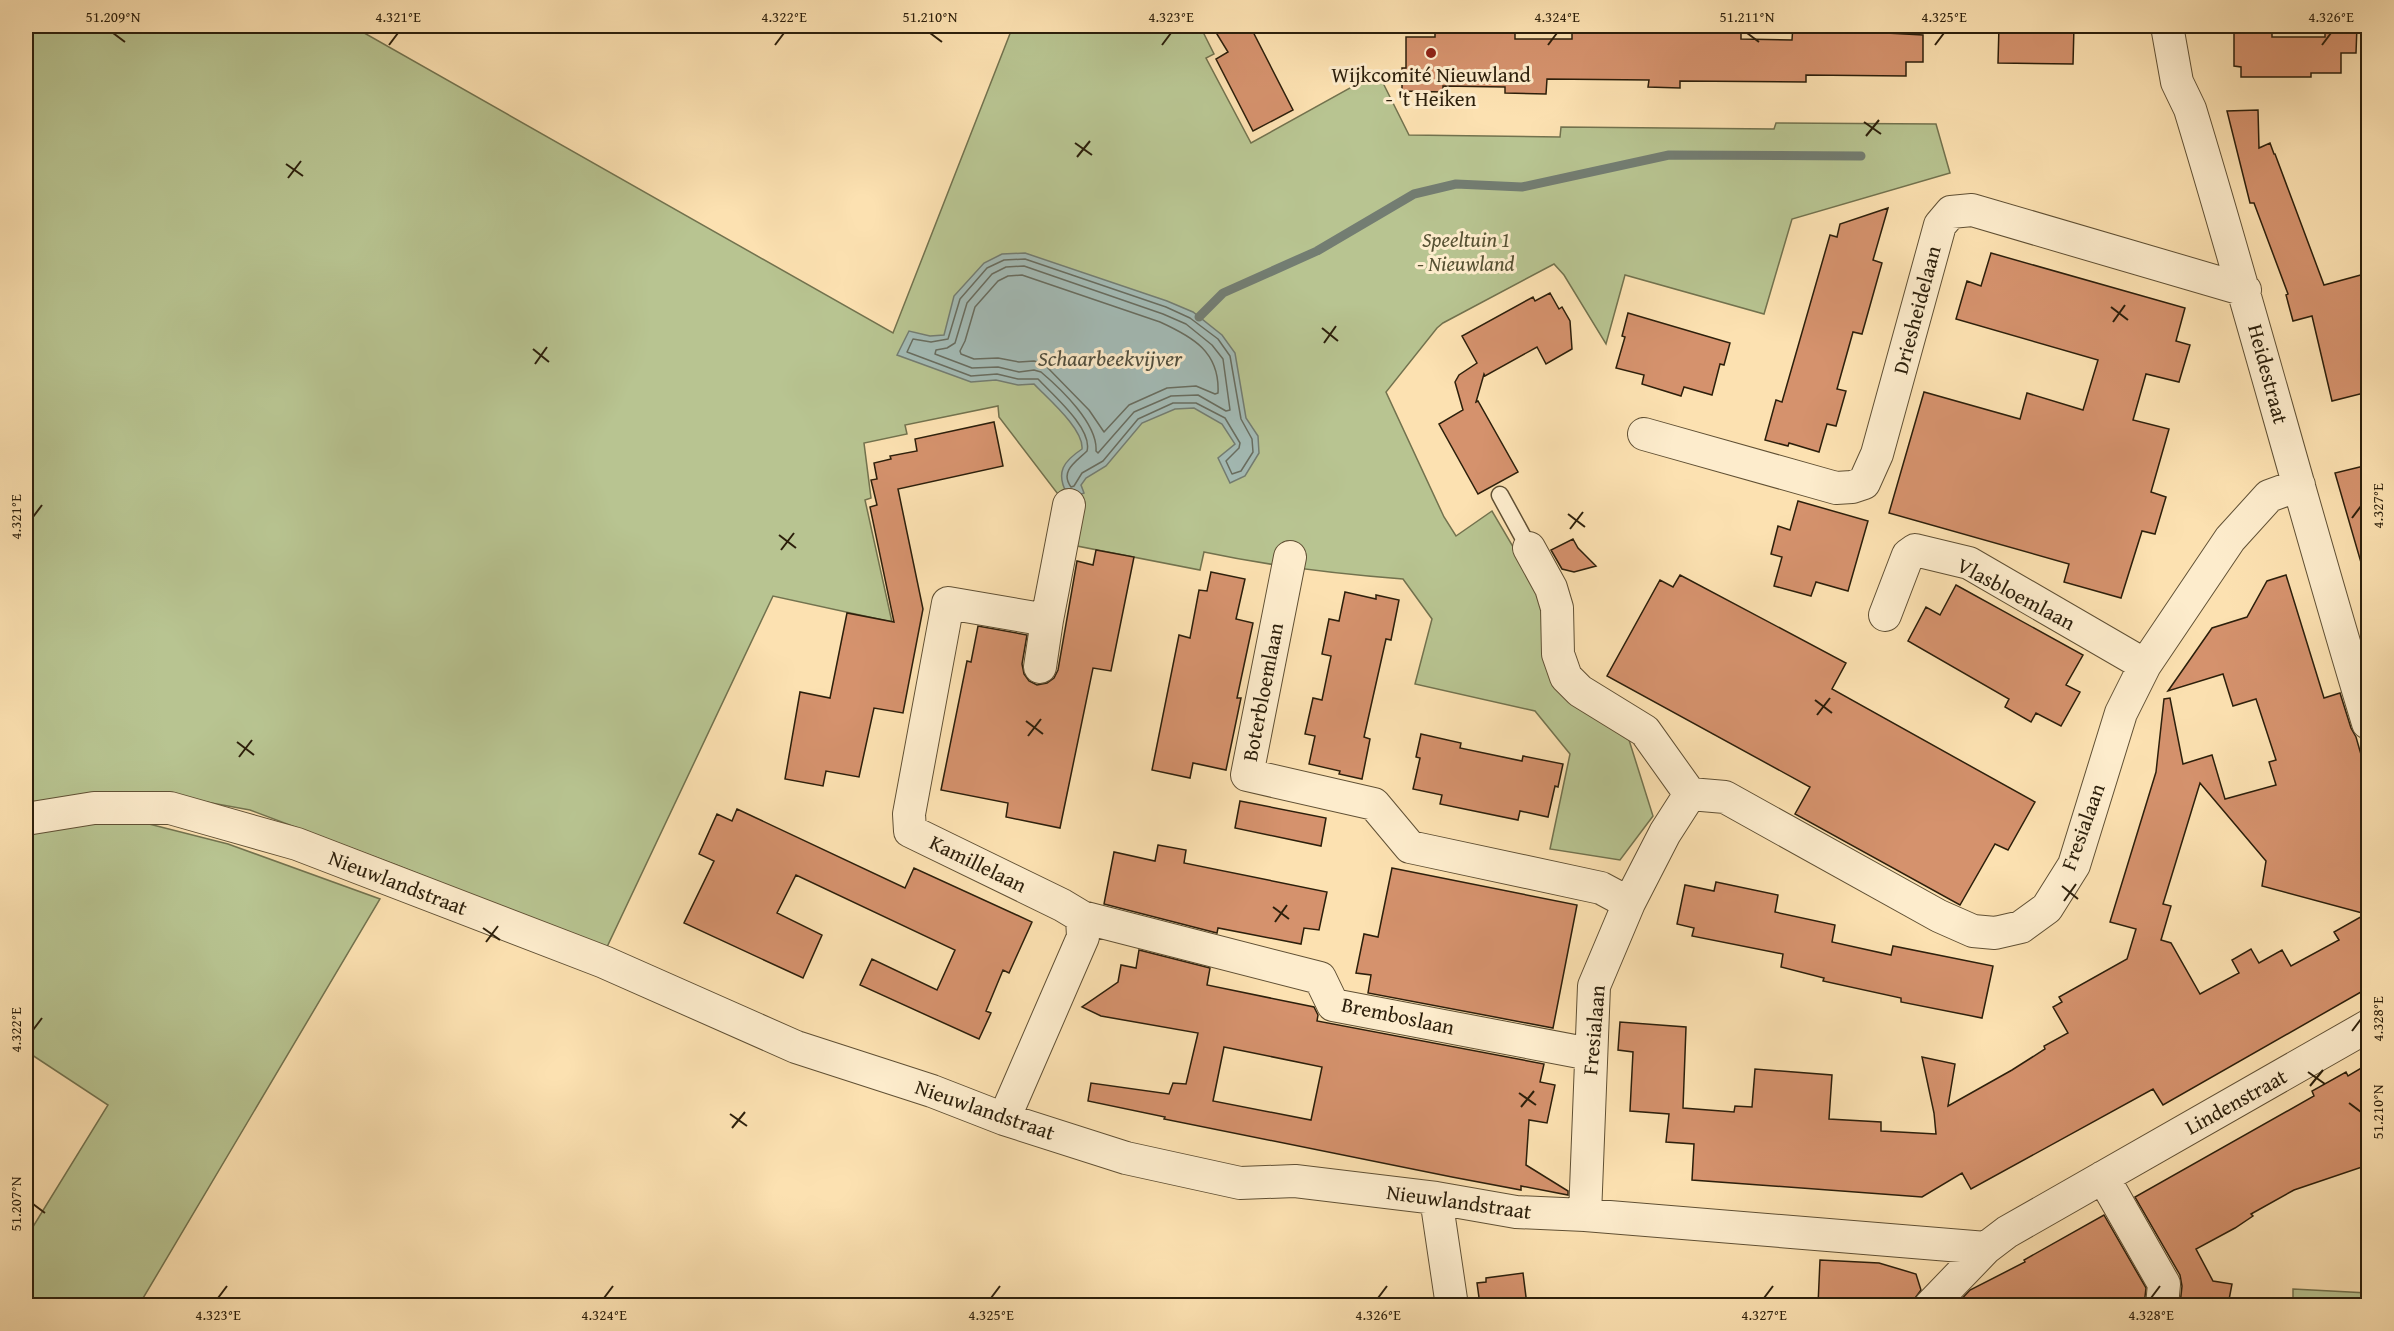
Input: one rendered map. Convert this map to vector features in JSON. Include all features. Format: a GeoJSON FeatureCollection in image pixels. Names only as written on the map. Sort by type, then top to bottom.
{"type":"FeatureCollection","features":[{"type":"Feature","properties":{"kind":"street","name":"Heidestraat"},"geometry":{"type":"LineString","coordinates":[[2168,26],[2177,82],[2190,109],[2245,290],[2368,723]]}},
{"type":"Feature","properties":{"kind":"street","name":"Driesheidelaan"},"geometry":{"type":"LineString","coordinates":[[1644,434],[1836,488],[1852,487],[1864,483],[1877,454],[1940,225],[1952,212],[1972,210],[2245,290]]}},
{"type":"Feature","properties":{"kind":"street","name":"Fresialaan"},"geometry":{"type":"LineString","coordinates":[[1585,1215],[1594,986],[1629,903],[1665,833],[1690,794],[1725,797],[1939,916],[1973,931],[1995,933],[2021,927],[2047,908],[2074,865],[2121,714],[2145,665],[2230,539],[2270,496],[2299,485]]}},
{"type":"Feature","properties":{"kind":"street"},"geometry":{"type":"LineString","coordinates":[[1040,667],[1069,505]]}},
{"type":"Feature","properties":{"kind":"street"},"geometry":{"type":"LineString","coordinates":[[1529,548],[1551,588],[1557,608],[1558,654],[1566,677],[1580,691],[1645,731],[1690,794]]}},
{"type":"Feature","properties":{"kind":"street","name":"Vlasbloemlaan"},"geometry":{"type":"LineString","coordinates":[[1885,615],[1908,555],[1915,550],[1969,563],[2145,665]]}},
{"type":"Feature","properties":{"kind":"street","name":"Boterbloemlaan"},"geometry":{"type":"LineString","coordinates":[[1290,557],[1247,775],[1374,804],[1410,847],[1600,888],[1629,903]]}},
{"type":"Feature","properties":{"kind":"street","name":"Kamillelaan"},"geometry":{"type":"LineString","coordinates":[[1047,620],[948,603],[909,814],[910,831],[1082,917]]}},
{"type":"Feature","properties":{"kind":"street","name":"Nieuwlandstraat"},"geometry":{"type":"LineString","coordinates":[[26,819],[94,808],[170,808],[297,844],[604,963],[796,1047],[932,1091],[1004,1119],[1126,1158],[1240,1183],[1295,1181],[1436,1198],[1516,1212],[1585,1215],[1986,1248]]}},
{"type":"Feature","properties":{"kind":"street"},"geometry":{"type":"LineString","coordinates":[[1004,1119],[1083,937],[1082,917]]}},
{"type":"Feature","properties":{"kind":"street","name":"Bremboslaan"},"geometry":{"type":"LineString","coordinates":[[1082,917],[1320,978],[1333,1005],[1590,1054]]}},
{"type":"Feature","properties":{"kind":"street","name":"Lindenstraat"},"geometry":{"type":"LineString","coordinates":[[1930,1305],[1986,1248],[2007,1232],[2368,1026]]}},
{"type":"Feature","properties":{"kind":"street"},"geometry":{"type":"LineString","coordinates":[[2103,1177],[2164,1284],[2162,1305]]}},
{"type":"Feature","properties":{"kind":"street"},"geometry":{"type":"LineString","coordinates":[[1436,1198],[1452,1305]]}},
{"type":"Feature","properties":{"kind":"lane"},"geometry":{"type":"LineString","coordinates":[[1500,495],[1529,548]]}},
{"type":"Feature","properties":{"kind":"green space","name":"Speeltuin 1 - Nieuwland"},"geometry":{"type":"Polygon","coordinates":[[[26,26],[352,26],[893,333],[1013,26],[1200,26],[1214,54],[1206,58],[1251,143],[1375,74],[1380,77],[1409,135],[1560,137],[1561,127],[1774,129],[1776,123],[1936,124],[1950,173],[1792,219],[1764,314],[1625,275],[1606,344],[1564,275],[1554,264],[1443,323],[1386,392],[1444,517],[1456,536],[1492,511],[1542,596],[1572,703],[1629,740],[1653,816],[1620,860],[1550,849],[1570,754],[1535,711],[1415,684],[1432,619],[1403,579],[1303,569],[1204,552],[1200,570],[1072,545],[1061,498],[999,417],[998,406],[905,425],[907,434],[864,443],[871,498],[865,500],[892,622],[773,596],[606,949],[396,865],[250,810],[157,793],[145,823],[228,844],[380,899],[139,1305],[26,1305],[26,1238],[108,1105],[26,1051],[26,26]]]}},
{"type":"Feature","properties":{"kind":"green space"},"geometry":{"type":"Polygon","coordinates":[[[2293,1289],[2368,1293],[2368,1305],[2293,1305],[2293,1289]]]}},
{"type":"Feature","properties":{"kind":"water","name":"Schaarbeekvijver"},"geometry":{"type":"Polygon","coordinates":[[[1025,253],[1167,301],[1193,312],[1222,335],[1235,353],[1246,418],[1258,436],[1259,453],[1245,476],[1230,483],[1218,458],[1235,444],[1222,424],[1194,408],[1175,409],[1142,423],[1106,466],[1086,478],[1081,485],[1084,493],[1076,496],[1067,494],[1063,486],[1063,468],[1070,458],[1082,449],[1081,441],[1071,423],[1034,384],[1018,385],[996,380],[971,382],[897,355],[909,331],[930,336],[944,335],[954,296],[984,263],[1002,254],[1025,253]]]}},
{"type":"Feature","properties":{"kind":"building"},"geometry":{"type":"Polygon","coordinates":[[[1212,26],[1250,26],[1293,110],[1253,131],[1216,59],[1228,52],[1212,26]]]}},
{"type":"Feature","properties":{"kind":"building"},"geometry":{"type":"Polygon","coordinates":[[[1572,26],[1741,26],[1741,39],[1792,40],[1793,26],[1887,26],[1887,33],[1923,35],[1923,62],[1906,62],[1906,76],[1806,75],[1806,82],[1680,81],[1680,88],[1648,87],[1649,80],[1547,79],[1546,94],[1505,93],[1505,87],[1443,86],[1443,92],[1402,91],[1402,68],[1406,68],[1406,37],[1435,37],[1435,28],[1469,28],[1515,29],[1515,39],[1572,39],[1572,26]]]}},
{"type":"Feature","properties":{"kind":"building"},"geometry":{"type":"Polygon","coordinates":[[[1999,26],[2074,26],[2073,64],[1998,63],[1999,26]]]}},
{"type":"Feature","properties":{"kind":"building"},"geometry":{"type":"Polygon","coordinates":[[[2234,26],[2272,26],[2272,37],[2325,37],[2325,26],[2357,26],[2356,53],[2341,53],[2341,73],[2311,73],[2311,77],[2241,77],[2241,67],[2234,66],[2234,26]]]}},
{"type":"Feature","properties":{"kind":"building"},"geometry":{"type":"Polygon","coordinates":[[[2258,110],[2259,148],[2270,143],[2324,285],[2368,273],[2368,370],[2364,372],[2368,392],[2332,401],[2312,316],[2293,321],[2286,295],[2288,294],[2254,203],[2250,203],[2227,111],[2258,110]]]}},
{"type":"Feature","properties":{"kind":"building"},"geometry":{"type":"Polygon","coordinates":[[[1888,208],[1873,260],[1882,263],[1862,334],[1853,332],[1837,389],[1846,391],[1836,426],[1827,424],[1819,452],[1789,443],[1788,446],[1765,440],[1776,400],[1782,402],[1830,235],[1837,237],[1840,224],[1888,208]]]}},
{"type":"Feature","properties":{"kind":"building"},"geometry":{"type":"Polygon","coordinates":[[[1991,253],[2185,308],[2176,341],[2190,345],[2179,382],[2146,374],[2133,420],[2169,429],[2151,492],[2166,497],[2155,534],[2142,531],[2121,598],[2064,582],[2069,564],[1889,513],[1924,392],[2020,419],[2027,393],[2083,410],[2098,360],[1956,319],[1967,281],[1981,286],[1991,253]]]}},
{"type":"Feature","properties":{"kind":"building"},"geometry":{"type":"Polygon","coordinates":[[[1550,293],[1559,309],[1562,307],[1570,321],[1572,349],[1546,364],[1537,347],[1485,376],[1484,374],[1476,402],[1478,401],[1518,472],[1478,494],[1439,424],[1463,410],[1455,382],[1459,375],[1477,363],[1462,336],[1533,297],[1535,301],[1550,293]]]}},
{"type":"Feature","properties":{"kind":"building"},"geometry":{"type":"Polygon","coordinates":[[[1628,313],[1730,343],[1724,365],[1720,364],[1712,395],[1684,387],[1681,396],[1642,384],[1644,375],[1616,368],[1625,337],[1622,336],[1628,313]]]}},
{"type":"Feature","properties":{"kind":"building"},"geometry":{"type":"Polygon","coordinates":[[[994,422],[1003,466],[898,489],[923,609],[903,713],[874,708],[859,777],[826,771],[823,786],[785,779],[800,692],[830,698],[847,613],[894,622],[870,507],[877,505],[871,480],[877,479],[874,463],[891,459],[890,456],[917,451],[915,439],[994,422]]]}},
{"type":"Feature","properties":{"kind":"building"},"geometry":{"type":"Polygon","coordinates":[[[2368,465],[2368,565],[2362,566],[2335,473],[2368,465]]]}},
{"type":"Feature","properties":{"kind":"building"},"geometry":{"type":"Polygon","coordinates":[[[1798,501],[1868,521],[1848,591],[1816,582],[1811,596],[1774,586],[1782,557],[1771,554],[1778,526],[1790,530],[1798,501]]]}},
{"type":"Feature","properties":{"kind":"building"},"geometry":{"type":"Polygon","coordinates":[[[1573,539],[1578,548],[1596,566],[1574,572],[1562,569],[1551,550],[1573,539]]]}},
{"type":"Feature","properties":{"kind":"building"},"geometry":{"type":"Polygon","coordinates":[[[1096,550],[1134,557],[1111,671],[1093,668],[1060,828],[1006,817],[1008,803],[941,790],[967,661],[971,662],[978,626],[1027,635],[1022,664],[1024,674],[1029,681],[1037,685],[1047,683],[1054,678],[1058,670],[1077,561],[1093,565],[1096,550]]]}},
{"type":"Feature","properties":{"kind":"building"},"geometry":{"type":"Polygon","coordinates":[[[1211,572],[1245,579],[1236,619],[1253,623],[1237,698],[1241,698],[1226,770],[1193,763],[1190,778],[1152,770],[1179,635],[1190,638],[1199,590],[1207,591],[1211,572]]]}},
{"type":"Feature","properties":{"kind":"building"},"geometry":{"type":"Polygon","coordinates":[[[1680,575],[1846,663],[1832,689],[2035,802],[2008,850],[1995,844],[1960,905],[1795,814],[1810,787],[1607,676],[1660,580],[1673,587],[1680,575]]]}},
{"type":"Feature","properties":{"kind":"building"},"geometry":{"type":"Polygon","coordinates":[[[2286,575],[2324,698],[2340,693],[2368,779],[2368,988],[2163,1105],[2153,1089],[1971,1189],[1962,1173],[1922,1197],[1692,1180],[1694,1144],[1666,1142],[1669,1114],[1630,1111],[1633,1052],[1618,1050],[1620,1022],[1686,1027],[1683,1108],[1734,1112],[1735,1106],[1752,1107],[1755,1069],[1832,1075],[1829,1119],[1881,1122],[1881,1131],[1936,1134],[1922,1057],[1955,1064],[1948,1106],[2012,1070],[2045,1049],[2044,1046],[2068,1033],[2053,1007],[2062,1002],[2059,997],[2127,959],[2136,929],[2110,922],[2156,772],[2164,699],[2170,698],[2183,764],[2212,755],[2225,799],[2276,785],[2269,762],[2276,760],[2256,699],[2233,706],[2223,674],[2168,691],[2212,628],[2247,617],[2267,581],[2286,575]],[[2200,783],[2163,904],[2171,906],[2161,940],[2171,943],[2200,994],[2239,973],[2232,960],[2251,949],[2259,963],[2282,950],[2291,966],[2339,940],[2334,932],[2366,914],[2262,886],[2266,861],[2200,783]]]}},
{"type":"Feature","properties":{"kind":"building"},"geometry":{"type":"Polygon","coordinates":[[[1956,585],[2083,655],[2066,685],[2080,692],[2061,726],[2036,713],[2031,722],[2005,707],[2009,699],[1908,641],[1926,607],[1940,615],[1956,585]]]}},
{"type":"Feature","properties":{"kind":"building"},"geometry":{"type":"Polygon","coordinates":[[[1345,592],[1376,599],[1376,595],[1399,600],[1391,640],[1386,639],[1364,737],[1370,739],[1362,779],[1309,764],[1315,736],[1305,734],[1313,698],[1322,700],[1331,656],[1322,654],[1329,619],[1339,621],[1345,592]]]}},
{"type":"Feature","properties":{"kind":"building"},"geometry":{"type":"Polygon","coordinates":[[[1421,734],[1461,743],[1460,748],[1522,761],[1523,756],[1563,764],[1548,817],[1520,811],[1518,820],[1440,804],[1442,795],[1413,789],[1420,758],[1416,757],[1421,734]]]}},
{"type":"Feature","properties":{"kind":"building"},"geometry":{"type":"Polygon","coordinates":[[[1240,801],[1326,818],[1321,846],[1235,828],[1240,801]]]}},
{"type":"Feature","properties":{"kind":"building"},"geometry":{"type":"Polygon","coordinates":[[[737,809],[905,888],[914,868],[1032,922],[1009,973],[1003,970],[986,1011],[991,1013],[979,1039],[860,985],[872,959],[937,990],[955,950],[796,875],[777,913],[822,935],[803,978],[684,923],[714,861],[699,854],[717,814],[732,821],[737,809]]]}},
{"type":"Feature","properties":{"kind":"building"},"geometry":{"type":"Polygon","coordinates":[[[1158,845],[1186,850],[1184,863],[1327,892],[1319,930],[1304,928],[1301,944],[1218,928],[1217,933],[1104,904],[1114,852],[1155,861],[1158,845]]]}},
{"type":"Feature","properties":{"kind":"building"},"geometry":{"type":"Polygon","coordinates":[[[1392,868],[1577,905],[1553,1028],[1368,993],[1371,975],[1356,973],[1364,934],[1378,937],[1392,868]]]}},
{"type":"Feature","properties":{"kind":"building"},"geometry":{"type":"Polygon","coordinates":[[[1716,882],[1778,895],[1775,912],[1835,925],[1832,942],[1891,955],[1893,946],[1993,966],[1982,1018],[1901,1002],[1901,998],[1823,981],[1824,978],[1781,967],[1783,954],[1692,936],[1694,928],[1677,924],[1685,885],[1714,891],[1716,882]]]}},
{"type":"Feature","properties":{"kind":"building"},"geometry":{"type":"Polygon","coordinates":[[[1139,950],[1210,968],[1207,985],[1314,1007],[1318,1015],[1317,1021],[1544,1064],[1540,1082],[1555,1085],[1547,1123],[1529,1120],[1526,1165],[1568,1191],[1568,1195],[1521,1186],[1521,1190],[1452,1177],[1164,1119],[1165,1117],[1088,1101],[1091,1083],[1169,1094],[1173,1083],[1186,1084],[1198,1033],[1101,1016],[1082,1007],[1118,982],[1121,965],[1136,968],[1139,950]],[[1224,1047],[1213,1101],[1311,1120],[1322,1067],[1224,1047]]]}},
{"type":"Feature","properties":{"kind":"building"},"geometry":{"type":"Polygon","coordinates":[[[2368,1064],[2368,1165],[2294,1190],[2251,1214],[2253,1216],[2235,1228],[2196,1249],[2213,1281],[2232,1284],[2228,1305],[2180,1305],[2182,1286],[2180,1275],[2135,1197],[2314,1096],[2312,1091],[2346,1072],[2348,1076],[2368,1064]]]}},
{"type":"Feature","properties":{"kind":"building"},"geometry":{"type":"Polygon","coordinates":[[[2104,1215],[2146,1288],[2144,1305],[1956,1305],[1970,1290],[2025,1262],[2024,1260],[2104,1215]]]}},
{"type":"Feature","properties":{"kind":"building"},"geometry":{"type":"Polygon","coordinates":[[[1820,1260],[1879,1263],[1916,1274],[1921,1290],[1913,1301],[1913,1305],[1818,1305],[1820,1260]]]}},
{"type":"Feature","properties":{"kind":"building"},"geometry":{"type":"Polygon","coordinates":[[[1523,1273],[1527,1305],[1480,1305],[1477,1283],[1486,1282],[1486,1278],[1523,1273]]]}},
{"type":"Feature","properties":{"kind":"waterway"},"geometry":{"type":"LineString","coordinates":[[1199,317],[1223,293],[1317,251],[1414,194],[1456,184],[1522,187],[1669,155],[1861,156]]}},
{"type":"Feature","properties":{"kind":"place","name":"Wijkcomité Nieuwland - 't Heiken"},"geometry":{"type":"Point","coordinates":[1431,53]}}]}
